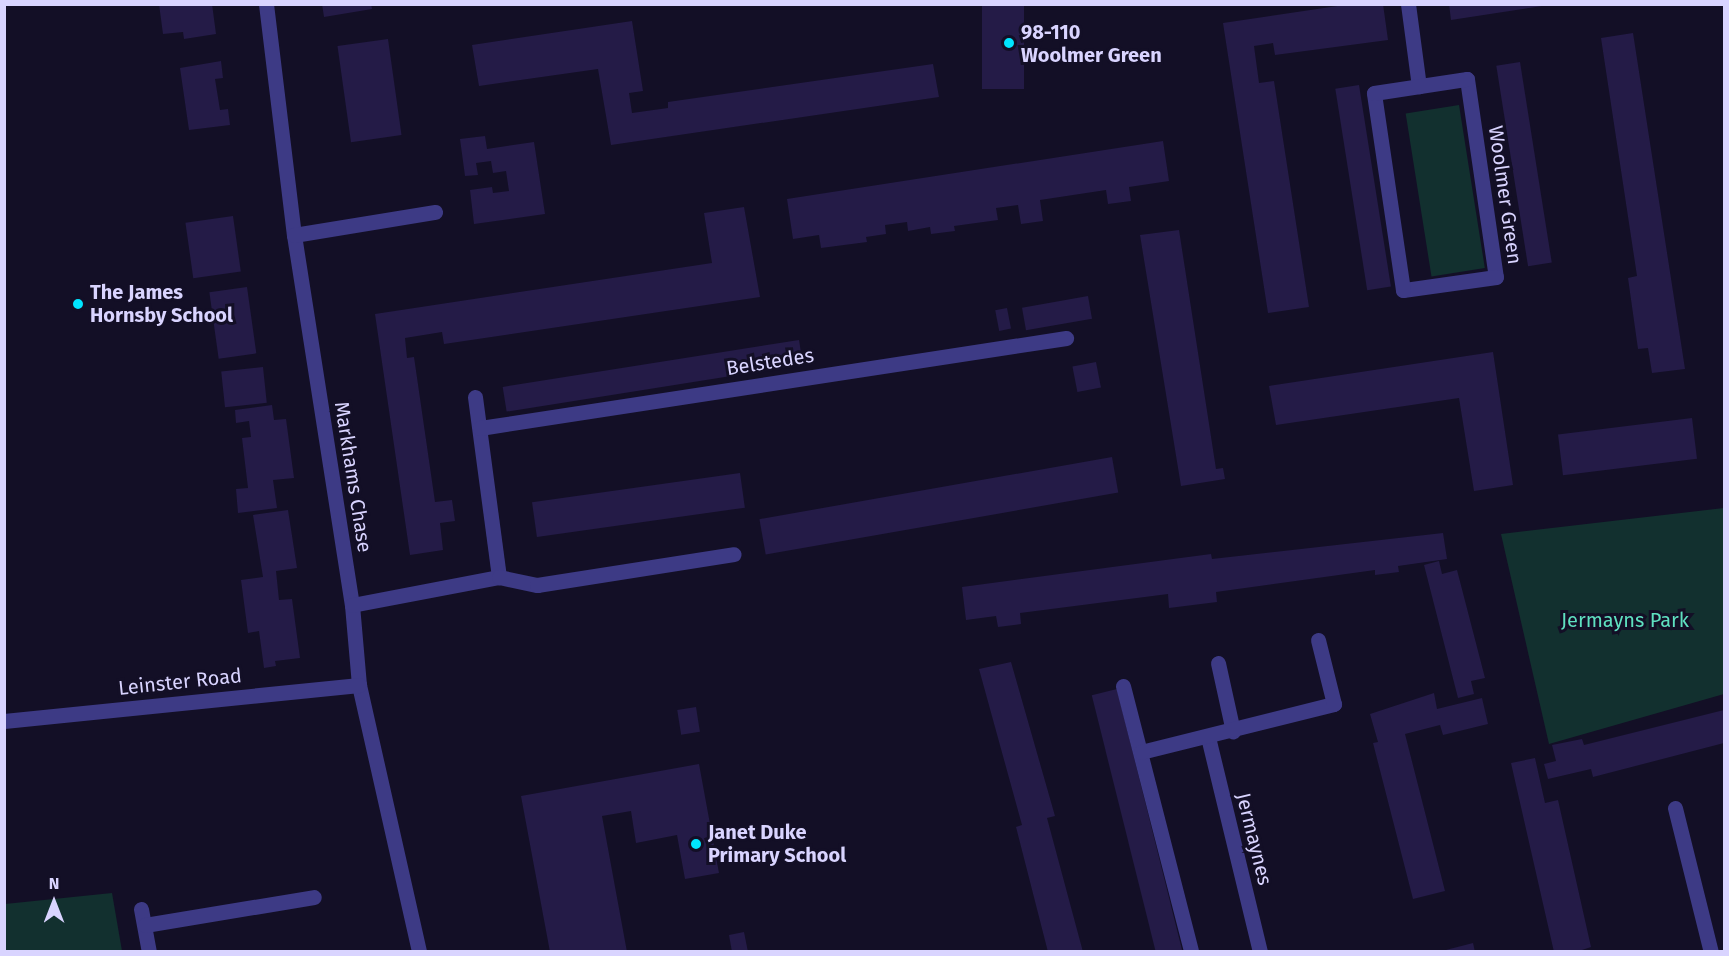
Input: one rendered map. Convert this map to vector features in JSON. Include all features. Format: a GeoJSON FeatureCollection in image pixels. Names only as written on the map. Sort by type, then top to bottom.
{"type":"FeatureCollection","features":[{"type":"Feature","properties":{"kind":"street","name":"Markhams Chase"},"geometry":{"type":"LineString","coordinates":[[266,4],[294,235],[352,605],[359,685],[418,951]]}},
{"type":"Feature","properties":{"kind":"street"},"geometry":{"type":"LineString","coordinates":[[1408,4],[1419,86]]}},
{"type":"Feature","properties":{"kind":"street","name":"Woolmer Green"},"geometry":{"type":"LineString","coordinates":[[1467,79],[1496,277],[1403,290],[1374,93],[1419,86],[1467,79]]}},
{"type":"Feature","properties":{"kind":"street"},"geometry":{"type":"LineString","coordinates":[[294,235],[435,212]]}},
{"type":"Feature","properties":{"kind":"street","name":"Belstedes"},"geometry":{"type":"LineString","coordinates":[[480,428],[1066,338]]}},
{"type":"Feature","properties":{"kind":"street"},"geometry":{"type":"LineString","coordinates":[[475,397],[499,577]]}},
{"type":"Feature","properties":{"kind":"street"},"geometry":{"type":"LineString","coordinates":[[352,605],[499,577],[537,585],[734,554]]}},
{"type":"Feature","properties":{"kind":"street"},"geometry":{"type":"LineString","coordinates":[[1141,752],[1233,731],[1334,704],[1318,640]]}},
{"type":"Feature","properties":{"kind":"street"},"geometry":{"type":"LineString","coordinates":[[1218,663],[1233,731]]}},
{"type":"Feature","properties":{"kind":"street","name":"Leinster Road"},"geometry":{"type":"LineString","coordinates":[[4,721],[359,685]]}},
{"type":"Feature","properties":{"kind":"street"},"geometry":{"type":"LineString","coordinates":[[1124,686],[1191,950]]}},
{"type":"Feature","properties":{"kind":"street","name":"Jermaynes"},"geometry":{"type":"LineString","coordinates":[[1208,737],[1260,951]]}},
{"type":"Feature","properties":{"kind":"street"},"geometry":{"type":"LineString","coordinates":[[1675,808],[1711,951]]}},
{"type":"Feature","properties":{"kind":"street"},"geometry":{"type":"LineString","coordinates":[[145,925],[314,897]]}},
{"type":"Feature","properties":{"kind":"street"},"geometry":{"type":"LineString","coordinates":[[141,909],[149,951]]}},
{"type":"Feature","properties":{"kind":"green space"},"geometry":{"type":"Polygon","coordinates":[[[1459,105],[1485,268],[1431,276],[1406,113],[1459,105]]]}},
{"type":"Feature","properties":{"kind":"green space","name":"Jermayns Park"},"geometry":{"type":"Polygon","coordinates":[[[1724,508],[1724,694],[1549,744],[1501,534],[1724,508]]]}},
{"type":"Feature","properties":{"kind":"green space"},"geometry":{"type":"Polygon","coordinates":[[[112,893],[122,951],[5,951],[5,904],[112,893]]]}},
{"type":"Feature","properties":{"kind":"building"},"geometry":{"type":"Polygon","coordinates":[[[159,4],[212,4],[216,34],[184,39],[183,32],[163,34],[159,4]]]}},
{"type":"Feature","properties":{"kind":"building"},"geometry":{"type":"Polygon","coordinates":[[[322,4],[371,4],[372,9],[324,17],[322,4]]]}},
{"type":"Feature","properties":{"kind":"building","name":"98-110 Woolmer Green"},"geometry":{"type":"Polygon","coordinates":[[[982,4],[1024,4],[1024,89],[982,89],[982,4]]]}},
{"type":"Feature","properties":{"kind":"building"},"geometry":{"type":"Polygon","coordinates":[[[1351,4],[1383,4],[1388,40],[1275,55],[1273,43],[1254,46],[1259,83],[1274,81],[1309,307],[1268,313],[1223,23],[1351,4]]]}},
{"type":"Feature","properties":{"kind":"building"},"geometry":{"type":"Polygon","coordinates":[[[1449,4],[1542,4],[1542,6],[1451,20],[1449,4]]]}},
{"type":"Feature","properties":{"kind":"building"},"geometry":{"type":"Polygon","coordinates":[[[632,21],[643,91],[629,93],[632,113],[668,108],[668,102],[933,64],[939,97],[611,145],[598,69],[479,86],[472,45],[632,21]]]}},
{"type":"Feature","properties":{"kind":"building"},"geometry":{"type":"Polygon","coordinates":[[[1633,33],[1685,369],[1652,373],[1648,348],[1638,349],[1628,278],[1637,276],[1601,38],[1633,33]]]}},
{"type":"Feature","properties":{"kind":"building"},"geometry":{"type":"Polygon","coordinates":[[[388,39],[401,135],[351,142],[337,46],[388,39]]]}},
{"type":"Feature","properties":{"kind":"building"},"geometry":{"type":"Polygon","coordinates":[[[221,61],[223,78],[215,79],[220,110],[228,109],[230,125],[189,130],[180,68],[221,61]]]}},
{"type":"Feature","properties":{"kind":"building"},"geometry":{"type":"Polygon","coordinates":[[[1520,62],[1552,263],[1528,266],[1496,66],[1520,62]]]}},
{"type":"Feature","properties":{"kind":"building"},"geometry":{"type":"Polygon","coordinates":[[[1359,85],[1391,286],[1367,290],[1335,89],[1359,85]]]}},
{"type":"Feature","properties":{"kind":"building"},"geometry":{"type":"Polygon","coordinates":[[[485,136],[487,149],[534,142],[545,214],[474,224],[470,190],[492,187],[493,193],[509,191],[506,171],[493,173],[491,161],[476,163],[478,175],[465,176],[460,139],[485,136]]]}},
{"type":"Feature","properties":{"kind":"building"},"geometry":{"type":"Polygon","coordinates":[[[1163,141],[1169,181],[1129,187],[1131,201],[1108,204],[1106,190],[1040,200],[1043,221],[1021,224],[1018,205],[996,208],[998,220],[954,226],[955,231],[931,234],[930,227],[908,231],[907,222],[885,225],[886,234],[866,237],[867,242],[821,248],[819,235],[793,239],[787,199],[1163,141]]]}},
{"type":"Feature","properties":{"kind":"building"},"geometry":{"type":"Polygon","coordinates":[[[744,207],[760,297],[444,344],[442,332],[405,338],[407,358],[414,357],[435,502],[452,500],[455,521],[440,523],[443,550],[410,555],[375,314],[712,263],[704,213],[744,207]]]}},
{"type":"Feature","properties":{"kind":"building"},"geometry":{"type":"Polygon","coordinates":[[[233,216],[241,271],[193,278],[185,223],[233,216]]]}},
{"type":"Feature","properties":{"kind":"building"},"geometry":{"type":"Polygon","coordinates":[[[1179,230],[1216,469],[1223,468],[1225,479],[1181,486],[1140,235],[1179,230]]]}},
{"type":"Feature","properties":{"kind":"building"},"geometry":{"type":"Polygon","coordinates":[[[247,287],[256,353],[219,359],[209,292],[247,287]]]}},
{"type":"Feature","properties":{"kind":"building"},"geometry":{"type":"Polygon","coordinates":[[[1088,296],[1092,319],[1026,330],[1022,308],[1088,296]]]}},
{"type":"Feature","properties":{"kind":"building"},"geometry":{"type":"Polygon","coordinates":[[[1007,308],[1011,329],[999,331],[995,310],[1007,308]]]}},
{"type":"Feature","properties":{"kind":"building"},"geometry":{"type":"Polygon","coordinates":[[[799,340],[803,365],[507,412],[503,387],[799,340]]]}},
{"type":"Feature","properties":{"kind":"building"},"geometry":{"type":"Polygon","coordinates":[[[1493,352],[1513,485],[1474,491],[1459,398],[1276,425],[1269,386],[1493,352]]]}},
{"type":"Feature","properties":{"kind":"building"},"geometry":{"type":"Polygon","coordinates":[[[1096,362],[1101,388],[1077,392],[1072,367],[1096,362]]]}},
{"type":"Feature","properties":{"kind":"building"},"geometry":{"type":"Polygon","coordinates":[[[263,367],[267,403],[225,407],[221,371],[263,367]]]}},
{"type":"Feature","properties":{"kind":"building"},"geometry":{"type":"Polygon","coordinates":[[[272,405],[274,420],[286,419],[294,478],[273,480],[277,508],[238,513],[236,489],[248,488],[242,438],[251,437],[249,421],[236,423],[235,410],[272,405]]]}},
{"type":"Feature","properties":{"kind":"building"},"geometry":{"type":"Polygon","coordinates":[[[1692,418],[1697,459],[1563,475],[1558,434],[1692,418]]]}},
{"type":"Feature","properties":{"kind":"building"},"geometry":{"type":"Polygon","coordinates":[[[1112,457],[1118,492],[766,555],[759,519],[1112,457]]]}},
{"type":"Feature","properties":{"kind":"building"},"geometry":{"type":"Polygon","coordinates":[[[740,473],[745,508],[537,537],[532,502],[740,473]]]}},
{"type":"Feature","properties":{"kind":"building"},"geometry":{"type":"Polygon","coordinates":[[[288,510],[297,568],[276,571],[279,600],[292,599],[300,658],[275,661],[276,666],[264,668],[259,631],[248,633],[241,580],[263,577],[253,515],[288,510]]]}},
{"type":"Feature","properties":{"kind":"building"},"geometry":{"type":"Polygon","coordinates":[[[1443,533],[1447,559],[1398,566],[1399,572],[1375,575],[1375,570],[1216,592],[1217,602],[1169,608],[1168,594],[1020,613],[1021,624],[998,627],[996,616],[966,620],[962,587],[1211,554],[1212,559],[1443,533]]]}},
{"type":"Feature","properties":{"kind":"building"},"geometry":{"type":"Polygon","coordinates":[[[1439,561],[1442,574],[1457,570],[1485,678],[1471,681],[1474,694],[1458,698],[1424,565],[1439,561]]]}},
{"type":"Feature","properties":{"kind":"building"},"geometry":{"type":"Polygon","coordinates":[[[1011,662],[1055,816],[1047,818],[1083,952],[1048,952],[1016,827],[1022,825],[979,669],[1011,662]]]}},
{"type":"Feature","properties":{"kind":"building"},"geometry":{"type":"Polygon","coordinates":[[[1117,689],[1183,952],[1156,952],[1092,695],[1117,689]]]}},
{"type":"Feature","properties":{"kind":"building"},"geometry":{"type":"Polygon","coordinates":[[[1434,693],[1437,709],[1482,698],[1488,724],[1443,735],[1440,725],[1405,734],[1445,891],[1413,899],[1373,743],[1378,742],[1370,714],[1434,693]]]}},
{"type":"Feature","properties":{"kind":"building"},"geometry":{"type":"Polygon","coordinates":[[[696,707],[700,732],[681,735],[677,710],[696,707]]]}},
{"type":"Feature","properties":{"kind":"building"},"geometry":{"type":"Polygon","coordinates":[[[1724,710],[1724,743],[1593,777],[1591,769],[1548,779],[1544,764],[1556,761],[1552,745],[1582,739],[1584,745],[1724,710]]]}},
{"type":"Feature","properties":{"kind":"building"},"geometry":{"type":"Polygon","coordinates":[[[1535,758],[1545,803],[1558,800],[1591,947],[1576,952],[1554,952],[1511,763],[1535,758]]]}},
{"type":"Feature","properties":{"kind":"building"},"geometry":{"type":"Polygon","coordinates":[[[699,764],[719,873],[685,879],[677,835],[636,843],[631,811],[602,816],[627,952],[550,952],[521,796],[699,764]]]}},
{"type":"Feature","properties":{"kind":"building"},"geometry":{"type":"Polygon","coordinates":[[[744,932],[748,952],[732,952],[729,935],[744,932]]]}},
{"type":"Feature","properties":{"kind":"building"},"geometry":{"type":"Polygon","coordinates":[[[1473,943],[1475,952],[1442,952],[1442,951],[1473,943]]]}},
{"type":"Feature","properties":{"kind":"place","name":"98-110 Woolmer Green"},"geometry":{"type":"Point","coordinates":[1009,43]}},
{"type":"Feature","properties":{"kind":"place","name":"The James Hornsby School"},"geometry":{"type":"Point","coordinates":[78,304]}},
{"type":"Feature","properties":{"kind":"place","name":"Janet Duke Primary School"},"geometry":{"type":"Point","coordinates":[696,844]}}]}
